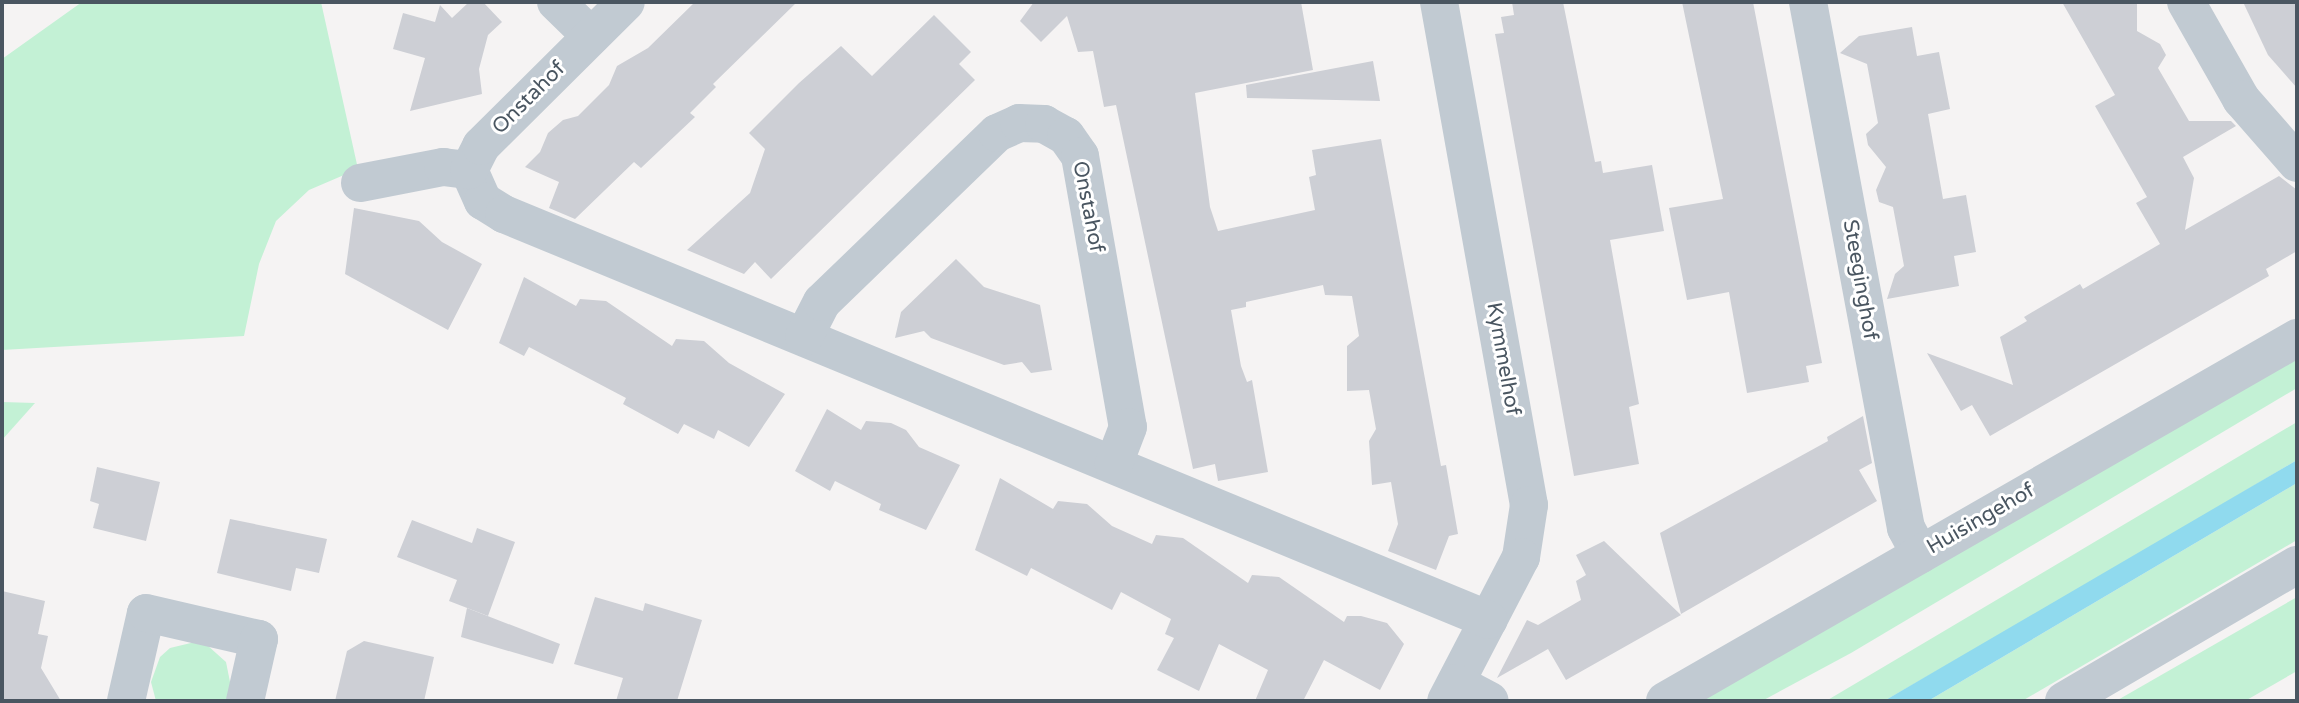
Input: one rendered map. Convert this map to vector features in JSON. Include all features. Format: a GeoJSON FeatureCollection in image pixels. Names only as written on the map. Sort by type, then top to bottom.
{"type":"FeatureCollection","features":[{"type":"Feature","properties":{"kind":"street"},"geometry":{"type":"LineString","coordinates":[[556,2],[591,36]]}},
{"type":"Feature","properties":{"kind":"street","name":"Onstahof"},"geometry":{"type":"LineString","coordinates":[[469,170],[481,146],[626,2]]}},
{"type":"Feature","properties":{"kind":"street","name":"Kymmelhof"},"geometry":{"type":"LineString","coordinates":[[1439,2],[1529,505],[1521,557],[1451,692]]}},
{"type":"Feature","properties":{"kind":"street","name":"Steeginghof"},"geometry":{"type":"LineString","coordinates":[[1808,2],[1906,528],[1920,554]]}},
{"type":"Feature","properties":{"kind":"street"},"geometry":{"type":"LineString","coordinates":[[2186,2],[2241,99],[2297,163]]}},
{"type":"Feature","properties":{"kind":"street","name":"Onstahof"},"geometry":{"type":"LineString","coordinates":[[804,337],[822,302],[996,133],[1019,123],[1044,124],[1066,136],[1080,156],[1128,427],[1114,464]]}},
{"type":"Feature","properties":{"kind":"street"},"geometry":{"type":"LineString","coordinates":[[360,183],[443,167],[469,170],[483,201],[504,214],[1489,620]]}},
{"type":"Feature","properties":{"kind":"street","name":"Huisingehof"},"geometry":{"type":"LineString","coordinates":[[1665,701],[2297,338]]}},
{"type":"Feature","properties":{"kind":"street"},"geometry":{"type":"LineString","coordinates":[[2064,701],[2297,565]]}},
{"type":"Feature","properties":{"kind":"street"},"geometry":{"type":"LineString","coordinates":[[126,701],[146,613],[259,639],[246,701]]}},
{"type":"Feature","properties":{"kind":"street"},"geometry":{"type":"LineString","coordinates":[[1451,692],[1490,701]]}},
{"type":"Feature","properties":{"kind":"green space"},"geometry":{"type":"Polygon","coordinates":[[[82,2],[321,2],[358,169],[309,190],[276,221],[259,264],[244,336],[2,350],[2,59],[82,2]]]}},
{"type":"Feature","properties":{"kind":"green space"},"geometry":{"type":"Polygon","coordinates":[[[2297,354],[2297,388],[1851,653],[1762,701],[1694,701],[2297,354]]]}},
{"type":"Feature","properties":{"kind":"green space"},"geometry":{"type":"Polygon","coordinates":[[[2,402],[35,403],[2,440],[2,402]]]}},
{"type":"Feature","properties":{"kind":"green space"},"geometry":{"type":"Polygon","coordinates":[[[2297,422],[2297,460],[2094,581],[1884,701],[1826,701],[2297,422]]]}},
{"type":"Feature","properties":{"kind":"green space"},"geometry":{"type":"Polygon","coordinates":[[[2297,483],[2297,540],[2022,701],[1928,701],[2297,483]]]}},
{"type":"Feature","properties":{"kind":"green space"},"geometry":{"type":"Polygon","coordinates":[[[2297,597],[2297,671],[2245,701],[2116,701],[2297,597]]]}},
{"type":"Feature","properties":{"kind":"green space"},"geometry":{"type":"Polygon","coordinates":[[[195,642],[207,645],[226,662],[231,687],[227,701],[156,701],[151,682],[160,657],[170,648],[195,642]]]}},
{"type":"Feature","properties":{"kind":"water"},"geometry":{"type":"Polygon","coordinates":[[[2297,460],[2297,483],[1928,701],[1884,701],[2297,460]]]}},
{"type":"Feature","properties":{"kind":"building"},"geometry":{"type":"Polygon","coordinates":[[[469,2],[483,2],[502,22],[488,35],[479,69],[482,94],[410,111],[425,58],[393,49],[403,13],[435,22],[440,5],[452,18],[469,2]]]}},
{"type":"Feature","properties":{"kind":"building"},"geometry":{"type":"Polygon","coordinates":[[[695,2],[797,2],[713,84],[716,87],[690,113],[695,117],[641,168],[634,162],[575,219],[549,208],[559,182],[525,167],[540,152],[548,133],[563,120],[578,116],[609,85],[617,66],[648,48],[695,2]]]}},
{"type":"Feature","properties":{"kind":"building"},"geometry":{"type":"Polygon","coordinates":[[[1034,2],[1301,2],[1313,70],[1195,93],[1210,207],[1218,231],[1315,210],[1309,177],[1316,175],[1312,150],[1381,139],[1441,466],[1446,465],[1458,534],[1449,536],[1436,570],[1388,551],[1398,524],[1391,482],[1372,485],[1369,441],[1376,429],[1369,390],[1347,391],[1347,346],[1359,336],[1352,296],[1325,295],[1323,285],[1246,302],[1246,307],[1231,310],[1241,366],[1247,382],[1252,380],[1268,472],[1218,481],[1215,464],[1193,469],[1116,105],[1104,107],[1093,51],[1078,52],[1067,16],[1041,42],[1020,21],[1034,2]]]}},
{"type":"Feature","properties":{"kind":"building"},"geometry":{"type":"Polygon","coordinates":[[[1512,2],[1563,2],[1595,162],[1601,161],[1603,173],[1652,165],[1664,231],[1610,240],[1639,404],[1629,407],[1639,464],[1574,476],[1495,34],[1504,33],[1501,17],[1514,15],[1512,2]]]}},
{"type":"Feature","properties":{"kind":"building"},"geometry":{"type":"Polygon","coordinates":[[[1682,2],[1753,2],[1822,363],[1806,366],[1809,382],[1747,393],[1729,292],[1687,300],[1669,208],[1723,199],[1682,2]]]}},
{"type":"Feature","properties":{"kind":"building"},"geometry":{"type":"Polygon","coordinates":[[[2062,2],[2137,2],[2137,31],[2160,44],[2166,55],[2158,68],[2189,121],[2231,121],[2236,126],[2183,157],[2194,178],[2185,230],[2279,176],[2297,190],[2297,251],[2266,269],[2269,276],[1990,436],[1972,405],[1961,411],[1927,353],[2013,385],[2000,337],[2027,321],[2024,317],[2080,284],[2083,289],[2160,244],[2136,203],[2147,197],[2095,106],[2115,95],[2062,2]]]}},
{"type":"Feature","properties":{"kind":"building"},"geometry":{"type":"Polygon","coordinates":[[[2243,2],[2297,2],[2297,88],[2268,55],[2243,2]]]}},
{"type":"Feature","properties":{"kind":"building"},"geometry":{"type":"Polygon","coordinates":[[[934,15],[971,52],[959,64],[975,80],[771,279],[755,262],[744,274],[687,250],[750,193],[765,149],[749,133],[799,83],[841,46],[872,76],[934,15]]]}},
{"type":"Feature","properties":{"kind":"building"},"geometry":{"type":"Polygon","coordinates":[[[1912,27],[1917,56],[1939,52],[1950,109],[1928,114],[1943,199],[1966,195],[1976,252],[1954,256],[1959,286],[1887,299],[1895,274],[1904,266],[1893,207],[1879,202],[1876,190],[1886,167],[1868,145],[1866,134],[1878,123],[1867,64],[1840,53],[1859,36],[1912,27]]]}},
{"type":"Feature","properties":{"kind":"building"},"geometry":{"type":"Polygon","coordinates":[[[1373,61],[1380,101],[1247,98],[1246,85],[1373,61]]]}},
{"type":"Feature","properties":{"kind":"building"},"geometry":{"type":"Polygon","coordinates":[[[354,208],[419,221],[442,242],[482,264],[448,330],[345,274],[354,208]]]}},
{"type":"Feature","properties":{"kind":"building"},"geometry":{"type":"Polygon","coordinates":[[[956,259],[984,287],[1040,305],[1052,370],[1031,373],[1022,362],[1004,365],[931,338],[924,331],[895,338],[901,312],[956,259]]]}},
{"type":"Feature","properties":{"kind":"building"},"geometry":{"type":"Polygon","coordinates":[[[524,277],[576,306],[580,299],[606,301],[672,346],[676,339],[704,341],[729,363],[785,394],[749,447],[718,430],[714,439],[684,424],[678,434],[623,404],[626,398],[529,347],[524,356],[499,343],[524,277]]]}},
{"type":"Feature","properties":{"kind":"building"},"geometry":{"type":"Polygon","coordinates":[[[827,409],[861,430],[866,421],[891,423],[906,430],[919,447],[960,465],[926,530],[879,510],[881,504],[835,481],[830,491],[795,471],[827,409]]]}},
{"type":"Feature","properties":{"kind":"building"},"geometry":{"type":"Polygon","coordinates":[[[1863,416],[1872,463],[1859,470],[1877,501],[1681,614],[1660,533],[1828,441],[1827,437],[1863,416]]]}},
{"type":"Feature","properties":{"kind":"building"},"geometry":{"type":"Polygon","coordinates":[[[97,467],[160,482],[146,541],[93,528],[99,504],[90,501],[97,467]]]}},
{"type":"Feature","properties":{"kind":"building"},"geometry":{"type":"Polygon","coordinates":[[[1000,478],[1053,509],[1058,501],[1087,504],[1112,526],[1152,544],[1156,535],[1183,538],[1248,583],[1252,575],[1279,577],[1344,622],[1347,616],[1361,616],[1387,623],[1404,644],[1380,690],[1324,660],[1303,701],[1255,701],[1268,670],[1219,644],[1199,691],[1157,670],[1174,638],[1165,634],[1171,619],[1121,592],[1112,610],[1031,568],[1027,576],[975,550],[1000,478]]]}},
{"type":"Feature","properties":{"kind":"building"},"geometry":{"type":"Polygon","coordinates":[[[230,519],[327,539],[319,573],[296,568],[291,591],[217,573],[230,519]]]}},
{"type":"Feature","properties":{"kind":"building"},"geometry":{"type":"Polygon","coordinates":[[[412,520],[472,543],[477,528],[515,542],[488,616],[449,601],[457,580],[397,557],[412,520]]]}},
{"type":"Feature","properties":{"kind":"building"},"geometry":{"type":"Polygon","coordinates":[[[1604,541],[1681,615],[1566,680],[1548,649],[1497,678],[1527,620],[1538,625],[1581,600],[1576,581],[1586,575],[1576,555],[1604,541]]]}},
{"type":"Feature","properties":{"kind":"building"},"geometry":{"type":"Polygon","coordinates":[[[2,591],[45,601],[38,634],[48,636],[41,668],[61,701],[2,701],[2,591]]]}},
{"type":"Feature","properties":{"kind":"building"},"geometry":{"type":"Polygon","coordinates":[[[595,597],[643,611],[645,603],[702,620],[677,701],[616,701],[623,678],[574,664],[595,597]]]}},
{"type":"Feature","properties":{"kind":"building"},"geometry":{"type":"Polygon","coordinates":[[[467,608],[560,644],[553,664],[461,637],[467,608]]]}},
{"type":"Feature","properties":{"kind":"building"},"geometry":{"type":"Polygon","coordinates":[[[364,641],[434,657],[424,701],[335,701],[347,651],[364,641]]]}}]}
